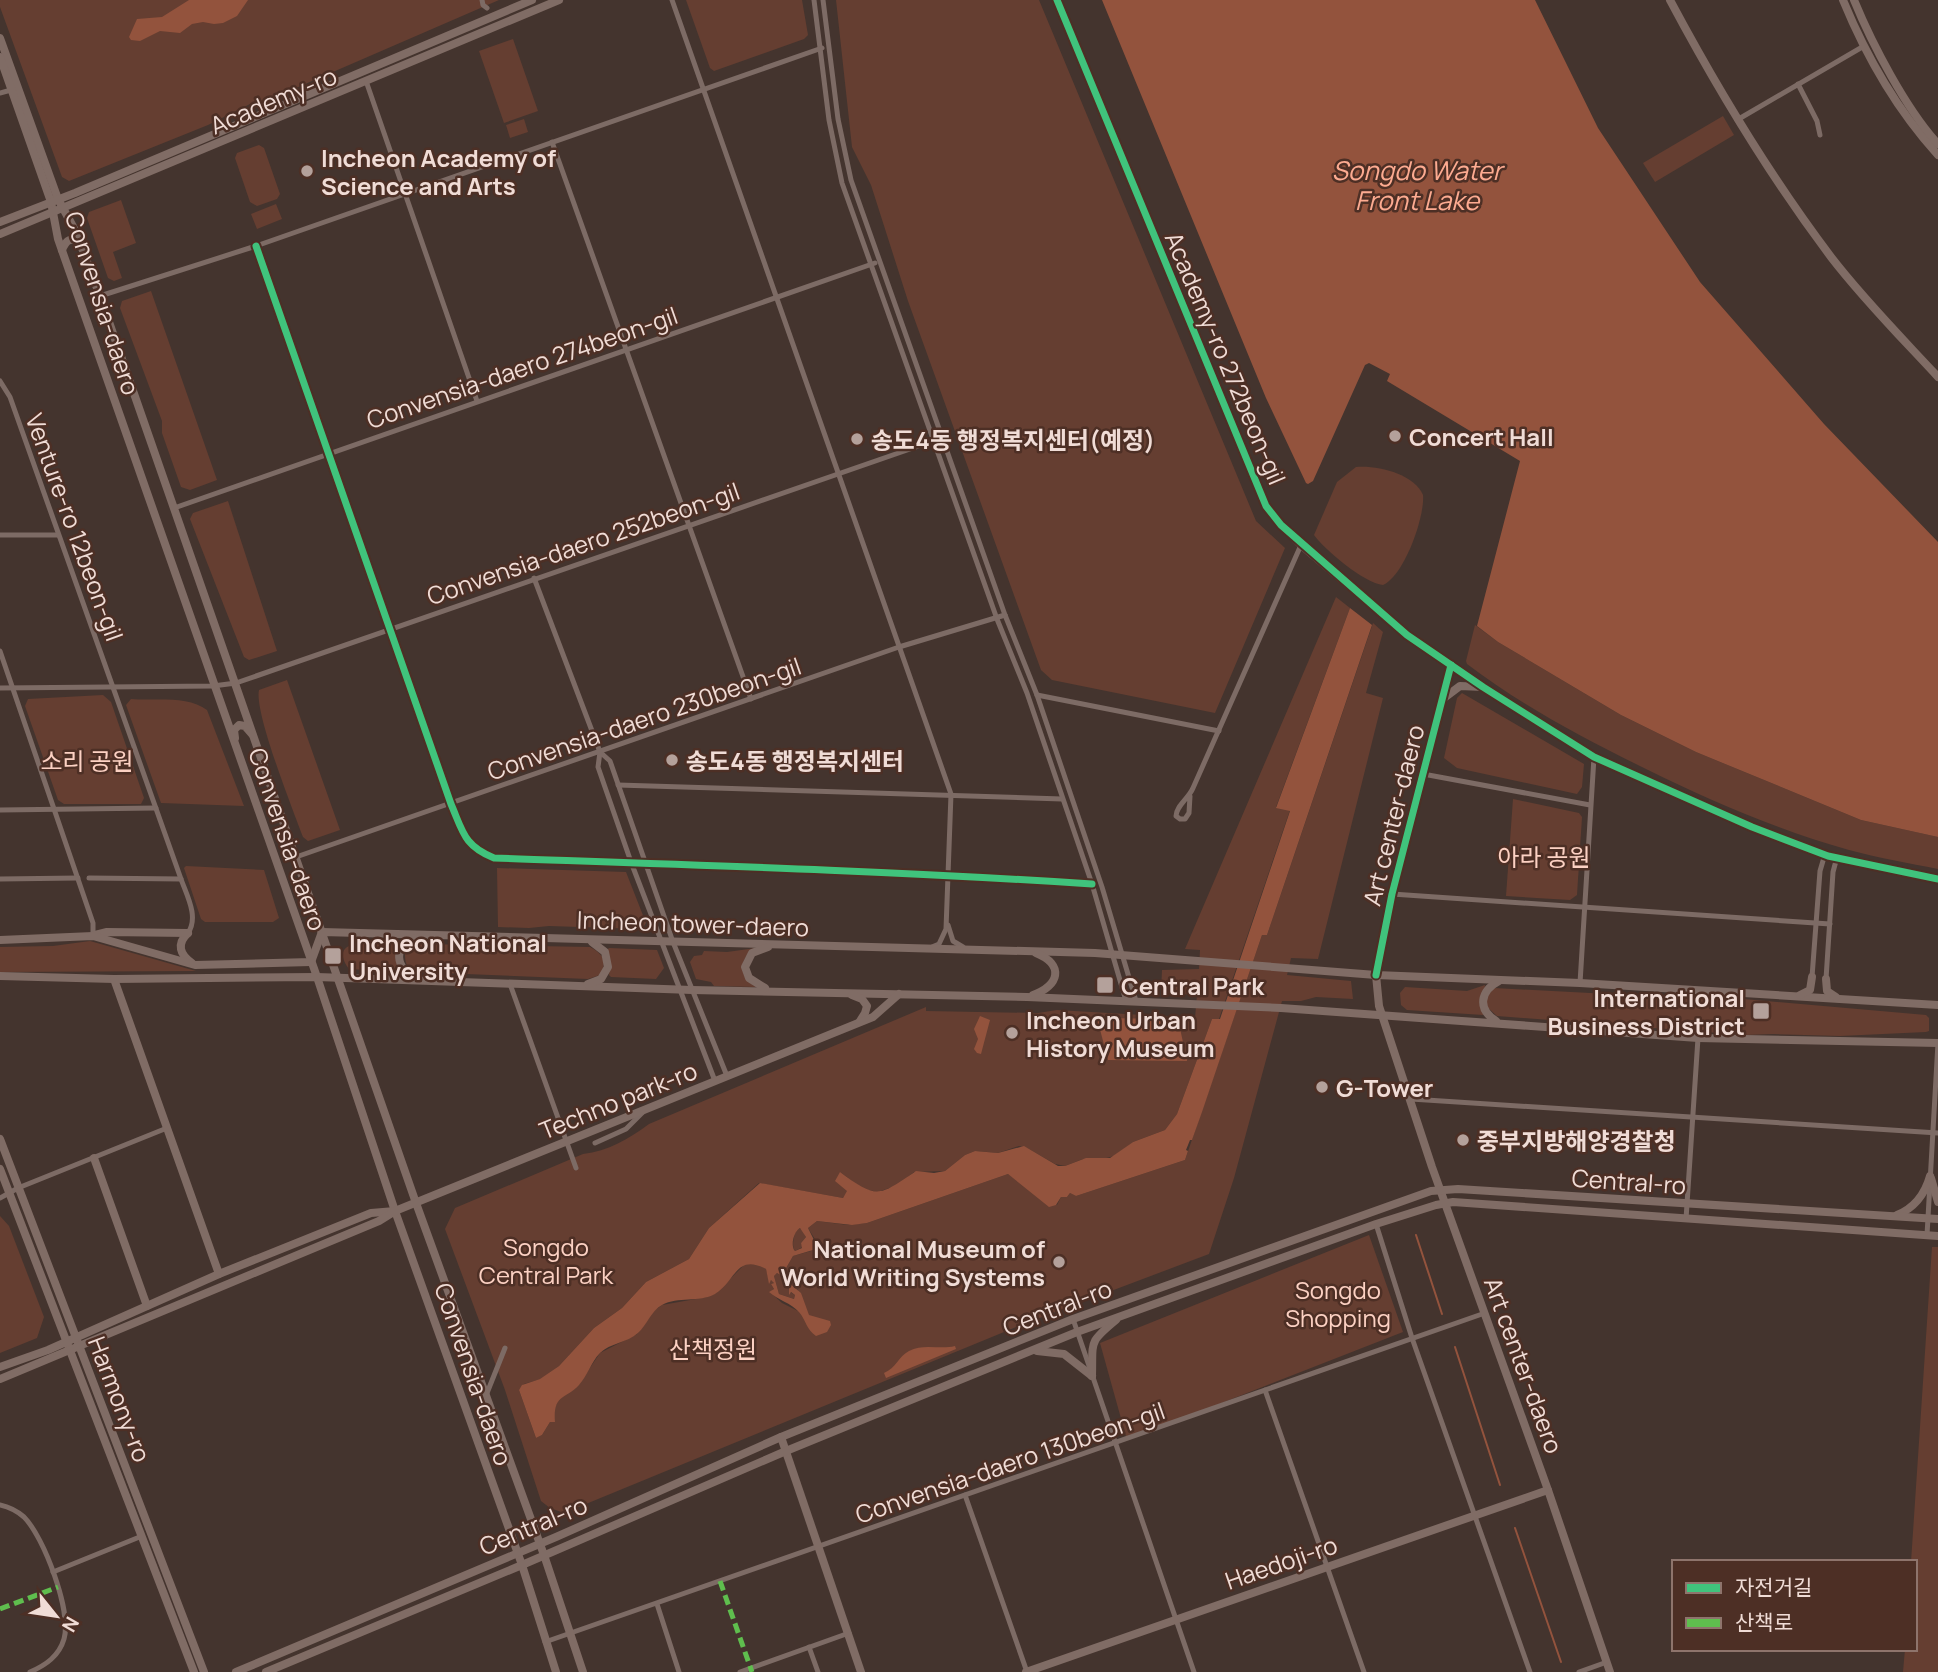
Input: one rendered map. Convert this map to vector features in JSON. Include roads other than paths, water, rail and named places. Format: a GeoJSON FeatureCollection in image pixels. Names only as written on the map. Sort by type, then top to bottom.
{"type":"FeatureCollection","features":[{"type":"Feature","properties":{"kind":"main road","name":"Academy-ro"},"geometry":{"type":"LineString","coordinates":[[0,222],[75,194],[532,0]]}},
{"type":"Feature","properties":{"kind":"main road","name":"Academy-ro"},"geometry":{"type":"LineString","coordinates":[[0,234],[559,0]]}},
{"type":"Feature","properties":{"kind":"main road","name":"Academy-ro 272beon-gil"},"geometry":{"type":"LineString","coordinates":[[1057,0],[1266,506],[1301,545],[1407,635],[1451,665]]}},
{"type":"Feature","properties":{"kind":"main road"},"geometry":{"type":"LineString","coordinates":[[1670,0],[1737,120],[1793,204],[1833,259],[1880,315],[1938,377]]}},
{"type":"Feature","properties":{"kind":"main road"},"geometry":{"type":"LineString","coordinates":[[1843,0],[1863,47],[1923,139],[1938,155]]}},
{"type":"Feature","properties":{"kind":"main road"},"geometry":{"type":"LineString","coordinates":[[1854,0],[1873,41],[1926,130],[1938,144]]}},
{"type":"Feature","properties":{"kind":"main road","name":"Convensia-daero"},"geometry":{"type":"LineString","coordinates":[[0,38],[54,200],[53,212],[62,250],[317,976],[395,1211],[522,1565],[556,1672]]}},
{"type":"Feature","properties":{"kind":"main road","name":"Convensia-daero"},"geometry":{"type":"LineString","coordinates":[[0,57],[54,200],[64,207],[100,296],[416,1203],[540,1544]]}},
{"type":"Feature","properties":{"kind":"main road"},"geometry":{"type":"LineString","coordinates":[[62,250],[69,239],[80,243]]}},
{"type":"Feature","properties":{"kind":"main road","name":"Art center-daero"},"geometry":{"type":"LineString","coordinates":[[1451,665],[1392,894],[1376,975],[1380,1015],[1610,1672]]}},
{"type":"Feature","properties":{"kind":"main road"},"geometry":{"type":"LineString","coordinates":[[1442,700],[1460,686],[1483,687]]}},
{"type":"Feature","properties":{"kind":"main road"},"geometry":{"type":"LineString","coordinates":[[236,747],[234,730],[239,725],[249,729],[256,740]]}},
{"type":"Feature","properties":{"kind":"main road"},"geometry":{"type":"LineString","coordinates":[[1,940],[93,936],[107,932],[188,933]]}},
{"type":"Feature","properties":{"kind":"main road"},"geometry":{"type":"LineString","coordinates":[[93,936],[195,965],[311,962],[322,932]]}},
{"type":"Feature","properties":{"kind":"main road","name":"Incheon tower-daero"},"geometry":{"type":"LineString","coordinates":[[322,932],[1112,954],[1376,975]]}},
{"type":"Feature","properties":{"kind":"main road"},"geometry":{"type":"LineString","coordinates":[[174,933],[180,938],[182,954],[195,965]]}},
{"type":"Feature","properties":{"kind":"main road"},"geometry":{"type":"LineString","coordinates":[[181,942],[188,933]]}},
{"type":"Feature","properties":{"kind":"main road"},"geometry":{"type":"LineString","coordinates":[[423,981],[404,970],[399,963],[399,954],[408,941],[428,935]]}},
{"type":"Feature","properties":{"kind":"main road"},"geometry":{"type":"LineString","coordinates":[[582,986],[601,979],[608,967],[603,950],[586,940]]}},
{"type":"Feature","properties":{"kind":"main road"},"geometry":{"type":"LineString","coordinates":[[770,990],[752,981],[746,975],[745,967],[752,953],[774,945]]}},
{"type":"Feature","properties":{"kind":"main road"},"geometry":{"type":"LineString","coordinates":[[1027,998],[1049,988],[1056,974],[1049,961],[1030,951]]}},
{"type":"Feature","properties":{"kind":"main road"},"geometry":{"type":"LineString","coordinates":[[1376,975],[1580,983],[1938,1005]]}},
{"type":"Feature","properties":{"kind":"main road"},"geometry":{"type":"LineString","coordinates":[[0,976],[114,979],[317,976],[692,990],[1136,1001],[1497,1022],[1699,1038],[1938,1043]]}},
{"type":"Feature","properties":{"kind":"main road"},"geometry":{"type":"LineString","coordinates":[[1796,996],[1808,993],[1812,986],[1812,977]]}},
{"type":"Feature","properties":{"kind":"main road"},"geometry":{"type":"LineString","coordinates":[[114,979],[219,1274]]}},
{"type":"Feature","properties":{"kind":"main road"},"geometry":{"type":"LineString","coordinates":[[1826,979],[1827,991],[1842,999]]}},
{"type":"Feature","properties":{"kind":"main road"},"geometry":{"type":"LineString","coordinates":[[1497,1022],[1487,1014],[1482,1002],[1486,990],[1499,981]]}},
{"type":"Feature","properties":{"kind":"main road"},"geometry":{"type":"LineString","coordinates":[[843,992],[858,997],[867,1006],[862,1018],[855,1024]]}},
{"type":"Feature","properties":{"kind":"main road","name":"Techno park-ro"},"geometry":{"type":"LineString","coordinates":[[73,1343],[225,1285],[379,1221],[395,1211],[879,1014],[900,994]]}},
{"type":"Feature","properties":{"kind":"main road","name":"Harmony-ro"},"geometry":{"type":"LineString","coordinates":[[0,1139],[142,1536],[194,1672]]}},
{"type":"Feature","properties":{"kind":"main road"},"geometry":{"type":"LineString","coordinates":[[94,1158],[147,1306]]}},
{"type":"Feature","properties":{"kind":"main road","name":"Harmony-ro"},"geometry":{"type":"LineString","coordinates":[[0,1169],[4,1196],[73,1343],[204,1672]]}},
{"type":"Feature","properties":{"kind":"main road"},"geometry":{"type":"LineString","coordinates":[[1930,1175],[1938,1202]]}},
{"type":"Feature","properties":{"kind":"main road"},"geometry":{"type":"LineString","coordinates":[[1888,1216],[1911,1208],[1923,1194],[1930,1175]]}},
{"type":"Feature","properties":{"kind":"main road","name":"Central-ro"},"geometry":{"type":"LineString","coordinates":[[236,1672],[540,1544],[781,1437],[1073,1319],[1440,1189],[1938,1219]]}},
{"type":"Feature","properties":{"kind":"main road","name":"Central-ro"},"geometry":{"type":"LineString","coordinates":[[266,1672],[786,1451],[1077,1332],[1376,1224],[1446,1203],[1938,1236]]}},
{"type":"Feature","properties":{"kind":"main road","name":"Techno park-ro"},"geometry":{"type":"LineString","coordinates":[[0,1379],[147,1306],[219,1274],[371,1213],[395,1211]]}},
{"type":"Feature","properties":{"kind":"main road"},"geometry":{"type":"LineString","coordinates":[[1092,1376],[1094,1340],[1122,1315]]}},
{"type":"Feature","properties":{"kind":"main road"},"geometry":{"type":"LineString","coordinates":[[0,1367],[73,1343]]}},
{"type":"Feature","properties":{"kind":"main road"},"geometry":{"type":"LineString","coordinates":[[1030,1351],[1048,1350],[1064,1354],[1092,1376]]}},
{"type":"Feature","properties":{"kind":"main road"},"geometry":{"type":"LineString","coordinates":[[781,1437],[861,1672]]}},
{"type":"Feature","properties":{"kind":"main road","name":"Haedoji-ro"},"geometry":{"type":"LineString","coordinates":[[1027,1672],[1548,1490]]}},
{"type":"Feature","properties":{"kind":"main road"},"geometry":{"type":"LineString","coordinates":[[540,1544],[583,1672]]}},
{"type":"Feature","properties":{"kind":"street"},"geometry":{"type":"LineString","coordinates":[[482,0],[487,8],[488,0]]}},
{"type":"Feature","properties":{"kind":"street"},"geometry":{"type":"LineString","coordinates":[[672,0],[951,794],[947,919],[943,939],[930,948]]}},
{"type":"Feature","properties":{"kind":"street"},"geometry":{"type":"LineString","coordinates":[[814,0],[829,120],[842,183],[997,618],[1027,693],[1092,884],[1126,1001]]}},
{"type":"Feature","properties":{"kind":"street"},"geometry":{"type":"LineString","coordinates":[[823,0],[838,119],[851,180],[1005,615],[1037,695],[1102,887],[1136,1001]]}},
{"type":"Feature","properties":{"kind":"street"},"geometry":{"type":"LineString","coordinates":[[1737,120],[1873,41]]}},
{"type":"Feature","properties":{"kind":"street"},"geometry":{"type":"LineString","coordinates":[[100,296],[256,246],[702,88],[828,47]]}},
{"type":"Feature","properties":{"kind":"street"},"geometry":{"type":"LineString","coordinates":[[362,71],[477,401]]}},
{"type":"Feature","properties":{"kind":"street"},"geometry":{"type":"LineString","coordinates":[[1798,84],[1817,121],[1820,135]]}},
{"type":"Feature","properties":{"kind":"street"},"geometry":{"type":"LineString","coordinates":[[0,93],[11,90]]}},
{"type":"Feature","properties":{"kind":"street"},"geometry":{"type":"LineString","coordinates":[[552,142],[751,699]]}},
{"type":"Feature","properties":{"kind":"street"},"geometry":{"type":"LineString","coordinates":[[256,246],[451,804],[467,843],[478,852],[494,859],[645,862],[1092,884]]}},
{"type":"Feature","properties":{"kind":"street","name":"Convensia-daero 274beon-gil"},"geometry":{"type":"LineString","coordinates":[[174,508],[881,261]]}},
{"type":"Feature","properties":{"kind":"street","name":"Venture-ro 12beon-gil"},"geometry":{"type":"LineString","coordinates":[[0,382],[10,397],[181,878],[194,918],[188,933]]}},
{"type":"Feature","properties":{"kind":"street","name":"Convensia-daero 252beon-gil"},"geometry":{"type":"LineString","coordinates":[[0,688],[213,686],[236,683],[943,437]]}},
{"type":"Feature","properties":{"kind":"street"},"geometry":{"type":"LineString","coordinates":[[0,535],[58,535]]}},
{"type":"Feature","properties":{"kind":"street"},"geometry":{"type":"LineString","coordinates":[[1190,796],[1301,545]]}},
{"type":"Feature","properties":{"kind":"street"},"geometry":{"type":"LineString","coordinates":[[534,578],[600,751],[610,761],[673,942],[727,1076]]}},
{"type":"Feature","properties":{"kind":"street","name":"Convensia-daero 230beon-gil"},"geometry":{"type":"LineString","coordinates":[[296,857],[899,648],[1005,615]]}},
{"type":"Feature","properties":{"kind":"street"},"geometry":{"type":"LineString","coordinates":[[0,651],[93,923],[93,936]]}},
{"type":"Feature","properties":{"kind":"street"},"geometry":{"type":"LineString","coordinates":[[1451,665],[1594,757],[1752,827],[1837,858],[1938,878]]}},
{"type":"Feature","properties":{"kind":"street"},"geometry":{"type":"LineString","coordinates":[[1027,693],[1219,731]]}},
{"type":"Feature","properties":{"kind":"street"},"geometry":{"type":"LineString","coordinates":[[600,751],[598,767],[631,862],[715,1081]]}},
{"type":"Feature","properties":{"kind":"street"},"geometry":{"type":"LineString","coordinates":[[1580,983],[1594,757]]}},
{"type":"Feature","properties":{"kind":"street"},"geometry":{"type":"LineString","coordinates":[[1423,774],[1590,805]]}},
{"type":"Feature","properties":{"kind":"street"},"geometry":{"type":"LineString","coordinates":[[618,785],[1062,799]]}},
{"type":"Feature","properties":{"kind":"street"},"geometry":{"type":"LineString","coordinates":[[0,810],[156,808]]}},
{"type":"Feature","properties":{"kind":"street"},"geometry":{"type":"LineString","coordinates":[[1812,977],[1820,871],[1825,854]]}},
{"type":"Feature","properties":{"kind":"street"},"geometry":{"type":"LineString","coordinates":[[1826,979],[1833,872],[1837,858]]}},
{"type":"Feature","properties":{"kind":"street"},"geometry":{"type":"LineString","coordinates":[[0,879],[78,878]]}},
{"type":"Feature","properties":{"kind":"street"},"geometry":{"type":"LineString","coordinates":[[89,878],[181,878]]}},
{"type":"Feature","properties":{"kind":"street"},"geometry":{"type":"LineString","coordinates":[[1392,894],[1830,924]]}},
{"type":"Feature","properties":{"kind":"street"},"geometry":{"type":"LineString","coordinates":[[947,919],[953,941],[971,949]]}},
{"type":"Feature","properties":{"kind":"street"},"geometry":{"type":"LineString","coordinates":[[510,984],[576,1168]]}},
{"type":"Feature","properties":{"kind":"street"},"geometry":{"type":"LineString","coordinates":[[1686,1219],[1699,1038]]}},
{"type":"Feature","properties":{"kind":"street"},"geometry":{"type":"LineString","coordinates":[[1927,1235],[1935,1133],[1938,1043]]}},
{"type":"Feature","properties":{"kind":"street"},"geometry":{"type":"LineString","coordinates":[[1411,1099],[1935,1133]]}},
{"type":"Feature","properties":{"kind":"street"},"geometry":{"type":"LineString","coordinates":[[595,1143],[626,1129],[645,1110]]}},
{"type":"Feature","properties":{"kind":"street"},"geometry":{"type":"LineString","coordinates":[[4,1196],[167,1128]]}},
{"type":"Feature","properties":{"kind":"street"},"geometry":{"type":"LineString","coordinates":[[1376,1224],[1412,1338],[1530,1672]]}},
{"type":"Feature","properties":{"kind":"street","name":"Convensia-daero 130beon-gil"},"geometry":{"type":"LineString","coordinates":[[545,1643],[1485,1313]]}},
{"type":"Feature","properties":{"kind":"street"},"geometry":{"type":"LineString","coordinates":[[1073,1319],[1194,1672]]}},
{"type":"Feature","properties":{"kind":"street"},"geometry":{"type":"LineString","coordinates":[[487,1399],[488,1387],[505,1348]]}},
{"type":"Feature","properties":{"kind":"street"},"geometry":{"type":"LineString","coordinates":[[1265,1390],[1364,1672]]}},
{"type":"Feature","properties":{"kind":"street"},"geometry":{"type":"LineString","coordinates":[[965,1495],[1027,1672]]}},
{"type":"Feature","properties":{"kind":"street"},"geometry":{"type":"LineString","coordinates":[[0,1504],[25,1518],[35,1533],[53,1572],[67,1615],[66,1630],[58,1652],[44,1665],[30,1672]]}},
{"type":"Feature","properties":{"kind":"street"},"geometry":{"type":"LineString","coordinates":[[53,1572],[142,1536]]}},
{"type":"Feature","properties":{"kind":"street"},"geometry":{"type":"LineString","coordinates":[[656,1604],[679,1672]]}},
{"type":"Feature","properties":{"kind":"street"},"geometry":{"type":"LineString","coordinates":[[740,1672],[849,1633]]}},
{"type":"Feature","properties":{"kind":"street"},"geometry":{"type":"LineString","coordinates":[[809,1647],[818,1672]]}},
{"type":"Feature","properties":{"kind":"street"},"geometry":{"type":"LineString","coordinates":[[1579,1672],[1607,1662]]}},
{"type":"Feature","properties":{"kind":"water"},"geometry":{"type":"Polygon","coordinates":[[[189,0],[248,0],[237,16],[223,23],[192,24],[180,33],[160,31],[140,41],[131,40],[129,37],[137,19],[162,17],[189,0]]]}},
{"type":"Feature","properties":{"kind":"water","name":"Songdo Water Front Lake"},"geometry":{"type":"Polygon","coordinates":[[[1102,0],[1535,0],[1598,128],[1700,282],[1824,424],[1938,542],[1938,837],[1861,820],[1696,752],[1621,715],[1498,642],[1477,626],[1520,461],[1387,381],[1390,374],[1369,363],[1365,365],[1313,481],[1306,483],[1266,398],[1102,0]]]}},
{"type":"Feature","properties":{"kind":"water"},"geometry":{"type":"Polygon","coordinates":[[[1350,608],[1372,625],[1267,935],[1262,935],[1202,1112],[1186,1150],[1185,1160],[1076,1196],[1070,1193],[1067,1197],[1061,1197],[1056,1205],[1049,1207],[1008,1174],[867,1223],[852,1225],[817,1221],[808,1228],[816,1244],[813,1250],[793,1256],[785,1270],[788,1282],[801,1293],[809,1315],[830,1321],[827,1332],[816,1336],[796,1309],[769,1292],[774,1289],[771,1284],[774,1283],[771,1280],[769,1284],[766,1269],[748,1264],[742,1266],[715,1294],[662,1305],[638,1333],[600,1353],[579,1385],[558,1402],[555,1422],[550,1422],[542,1435],[536,1438],[519,1390],[522,1385],[540,1379],[559,1366],[594,1328],[622,1308],[646,1282],[689,1259],[709,1228],[760,1183],[843,1198],[847,1191],[835,1181],[840,1172],[871,1191],[886,1190],[916,1171],[945,1171],[965,1155],[975,1151],[998,1153],[1024,1146],[1058,1166],[1065,1166],[1086,1158],[1110,1158],[1133,1142],[1165,1130],[1177,1114],[1212,1019],[1220,1019],[1290,811],[1276,808],[1350,608]],[[800,1228],[793,1239],[795,1251],[802,1248],[801,1243],[806,1237],[800,1228]],[[777,1273],[774,1276],[779,1294],[794,1299],[795,1295],[791,1292],[789,1295],[789,1287],[777,1273]]]}},
{"type":"Feature","properties":{"kind":"water"},"geometry":{"type":"Polygon","coordinates":[[[980,1016],[990,1020],[981,1054],[974,1049],[978,1039],[974,1029],[980,1016]]]}},
{"type":"Feature","properties":{"kind":"water"},"geometry":{"type":"Polygon","coordinates":[[[1097,1018],[1178,1019],[1187,1061],[1108,1060],[1097,1018]]]}},
{"type":"Feature","properties":{"kind":"water"},"geometry":{"type":"Polygon","coordinates":[[[955,1346],[956,1349],[886,1378],[884,1373],[909,1351],[920,1347],[955,1346]]]}},
{"type":"Feature","properties":{"kind":"waterway"},"geometry":{"type":"LineString","coordinates":[[1416,1235],[1442,1314]]}},
{"type":"Feature","properties":{"kind":"waterway"},"geometry":{"type":"LineString","coordinates":[[1455,1347],[1500,1485]]}},
{"type":"Feature","properties":{"kind":"waterway"},"geometry":{"type":"LineString","coordinates":[[1515,1528],[1561,1662]]}},
{"type":"Feature","properties":{"kind":"place","name":"Incheon Academy of Science and Arts"},"geometry":{"type":"Point","coordinates":[307,171]}},
{"type":"Feature","properties":{"kind":"place","name":"Concert Hall"},"geometry":{"type":"Point","coordinates":[1395,436]}},
{"type":"Feature","properties":{"kind":"place","name":"송도4동 행정복지센터(예정)"},"geometry":{"type":"Point","coordinates":[857,439]}},
{"type":"Feature","properties":{"kind":"place","name":"송도4동 행정복지센터"},"geometry":{"type":"Point","coordinates":[672,760]}},
{"type":"Feature","properties":{"kind":"place","name":"Incheon National University"},"geometry":{"type":"Point","coordinates":[333,956]}},
{"type":"Feature","properties":{"kind":"place","name":"Central Park"},"geometry":{"type":"Point","coordinates":[1105,985]}},
{"type":"Feature","properties":{"kind":"place","name":"International Business District"},"geometry":{"type":"Point","coordinates":[1761,1011]}},
{"type":"Feature","properties":{"kind":"place","name":"Incheon Urban History Museum"},"geometry":{"type":"Point","coordinates":[1012,1033]}},
{"type":"Feature","properties":{"kind":"place","name":"G-Tower"},"geometry":{"type":"Point","coordinates":[1322,1087]}},
{"type":"Feature","properties":{"kind":"place","name":"중부지방해양경찰청"},"geometry":{"type":"Point","coordinates":[1463,1140]}},
{"type":"Feature","properties":{"kind":"place","name":"National Museum of World Writing Systems"},"geometry":{"type":"Point","coordinates":[1059,1262]}},
{"type":"Feature","properties":{"kind":"park label","name":"소리 공원"},"geometry":{"type":"Point","coordinates":[87,760]}},
{"type":"Feature","properties":{"kind":"park label","name":"아라 공원"},"geometry":{"type":"Point","coordinates":[1544,856]}},
{"type":"Feature","properties":{"kind":"park label","name":"Songdo Central Park"},"geometry":{"type":"Point","coordinates":[546,1260]}},
{"type":"Feature","properties":{"kind":"park label","name":"Songdo Shopping"},"geometry":{"type":"Point","coordinates":[1338,1303]}},
{"type":"Feature","properties":{"kind":"park label","name":"산책정원"},"geometry":{"type":"Point","coordinates":[713,1348]}}]}
